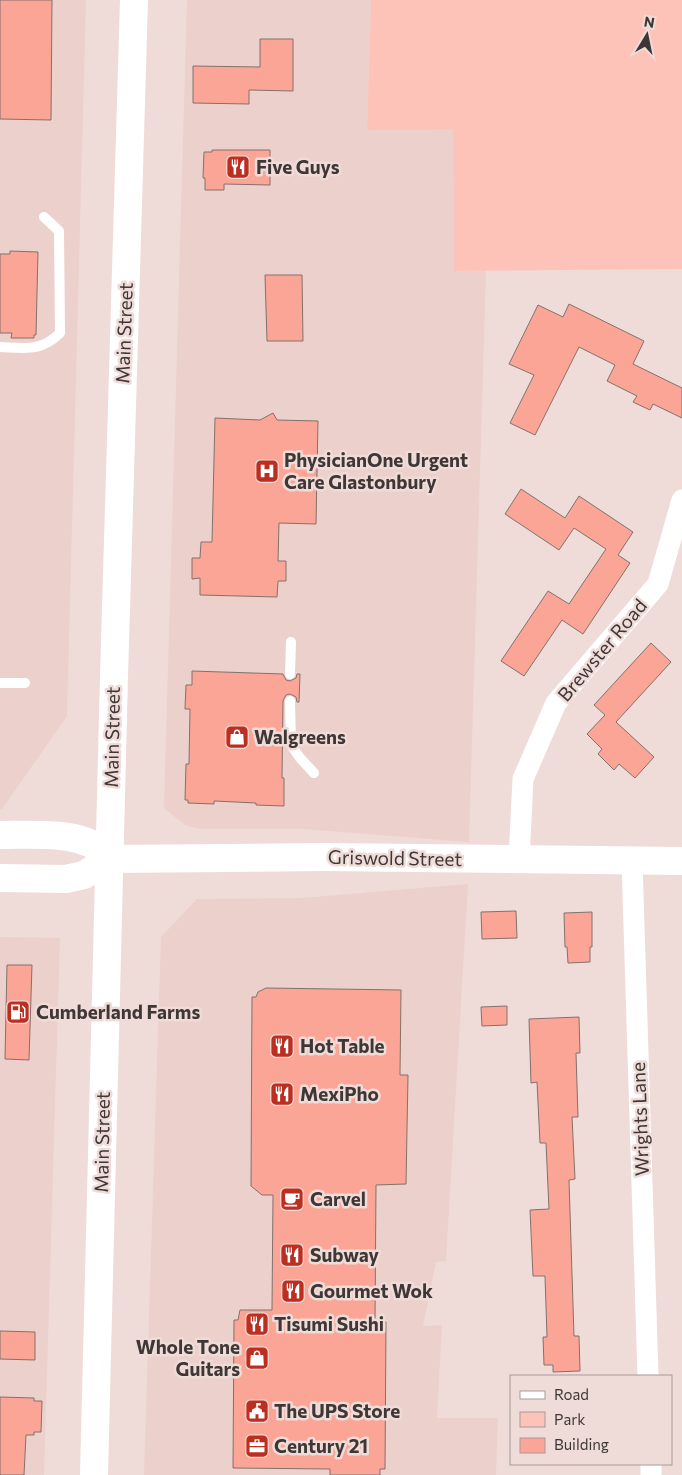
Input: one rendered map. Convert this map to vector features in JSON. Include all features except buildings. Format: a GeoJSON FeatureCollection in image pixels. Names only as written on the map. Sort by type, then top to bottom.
{"type":"FeatureCollection","features":[{"type":"Feature","properties":{"kind":"main road","name":"Main Street"},"geometry":{"type":"LineString","coordinates":[[94,1475],[109,859],[134,0]]}},
{"type":"Feature","properties":{"kind":"main road"},"geometry":{"type":"LineString","coordinates":[[0,835],[50,836],[79,840],[98,847],[109,859],[84,875],[66,880],[0,878]]}},
{"type":"Feature","properties":{"kind":"main road","name":"Griswold Street"},"geometry":{"type":"LineString","coordinates":[[109,859],[323,856],[682,861]]}},
{"type":"Feature","properties":{"kind":"street","name":"Brewster Road"},"geometry":{"type":"LineString","coordinates":[[519,859],[523,779],[556,703],[658,584],[682,500]]}},
{"type":"Feature","properties":{"kind":"street","name":"Wrights Lane"},"geometry":{"type":"LineString","coordinates":[[632,861],[648,1375]]}},
{"type":"Feature","properties":{"kind":"lane"},"geometry":{"type":"LineString","coordinates":[[0,348],[35,349],[51,342],[60,333],[59,231],[44,217]]}},
{"type":"Feature","properties":{"kind":"lane"},"geometry":{"type":"LineString","coordinates":[[290,674],[291,642]]}},
{"type":"Feature","properties":{"kind":"lane"},"geometry":{"type":"LineString","coordinates":[[0,683],[25,683]]}},
{"type":"Feature","properties":{"kind":"lane"},"geometry":{"type":"LineString","coordinates":[[290,701],[291,745],[314,773]]}},
{"type":"Feature","properties":{"kind":"shaded area"},"geometry":{"type":"Polygon","coordinates":[[[0,0],[86,0],[67,716],[2,809],[0,809],[0,0]]]}},
{"type":"Feature","properties":{"kind":"shaded area"},"geometry":{"type":"Polygon","coordinates":[[[187,0],[371,0],[367,129],[453,129],[454,271],[486,271],[469,842],[302,829],[200,829],[185,825],[164,808],[187,0]]]}},
{"type":"Feature","properties":{"kind":"shaded area"},"geometry":{"type":"Polygon","coordinates":[[[468,884],[446,1261],[436,1262],[423,1326],[442,1325],[437,1418],[498,1418],[496,1475],[144,1475],[161,937],[197,899],[302,898],[468,884]]]}},
{"type":"Feature","properties":{"kind":"shaded area"},"geometry":{"type":"Polygon","coordinates":[[[0,937],[60,938],[44,1475],[0,1475],[0,937]]]}},
{"type":"Feature","properties":{"kind":"green space"},"geometry":{"type":"Polygon","coordinates":[[[371,0],[682,0],[682,269],[454,271],[453,129],[367,130],[371,0]]]}},
{"type":"Feature","properties":{"kind":"place","name":"Five Guys"},"geometry":{"type":"Point","coordinates":[238,167]}},
{"type":"Feature","properties":{"kind":"place","name":"PhysicianOne Urgent Care Glastonbury"},"geometry":{"type":"Point","coordinates":[267,471]}},
{"type":"Feature","properties":{"kind":"place","name":"Walgreens"},"geometry":{"type":"Point","coordinates":[237,737]}},
{"type":"Feature","properties":{"kind":"place","name":"Cumberland Farms"},"geometry":{"type":"Point","coordinates":[18,1012]}},
{"type":"Feature","properties":{"kind":"place","name":"Hot Table"},"geometry":{"type":"Point","coordinates":[282,1046]}},
{"type":"Feature","properties":{"kind":"place","name":"MexiPho"},"geometry":{"type":"Point","coordinates":[282,1094]}},
{"type":"Feature","properties":{"kind":"place","name":"Carvel"},"geometry":{"type":"Point","coordinates":[292,1199]}},
{"type":"Feature","properties":{"kind":"place","name":"Subway"},"geometry":{"type":"Point","coordinates":[292,1255]}},
{"type":"Feature","properties":{"kind":"place","name":"Gourmet Wok"},"geometry":{"type":"Point","coordinates":[293,1291]}},
{"type":"Feature","properties":{"kind":"place","name":"Tisumi Sushi"},"geometry":{"type":"Point","coordinates":[257,1324]}},
{"type":"Feature","properties":{"kind":"place","name":"Whole Tone Guitars"},"geometry":{"type":"Point","coordinates":[257,1358]}},
{"type":"Feature","properties":{"kind":"place","name":"The UPS Store"},"geometry":{"type":"Point","coordinates":[257,1411]}},
{"type":"Feature","properties":{"kind":"place","name":"Century 21"},"geometry":{"type":"Point","coordinates":[257,1446]}}]}
